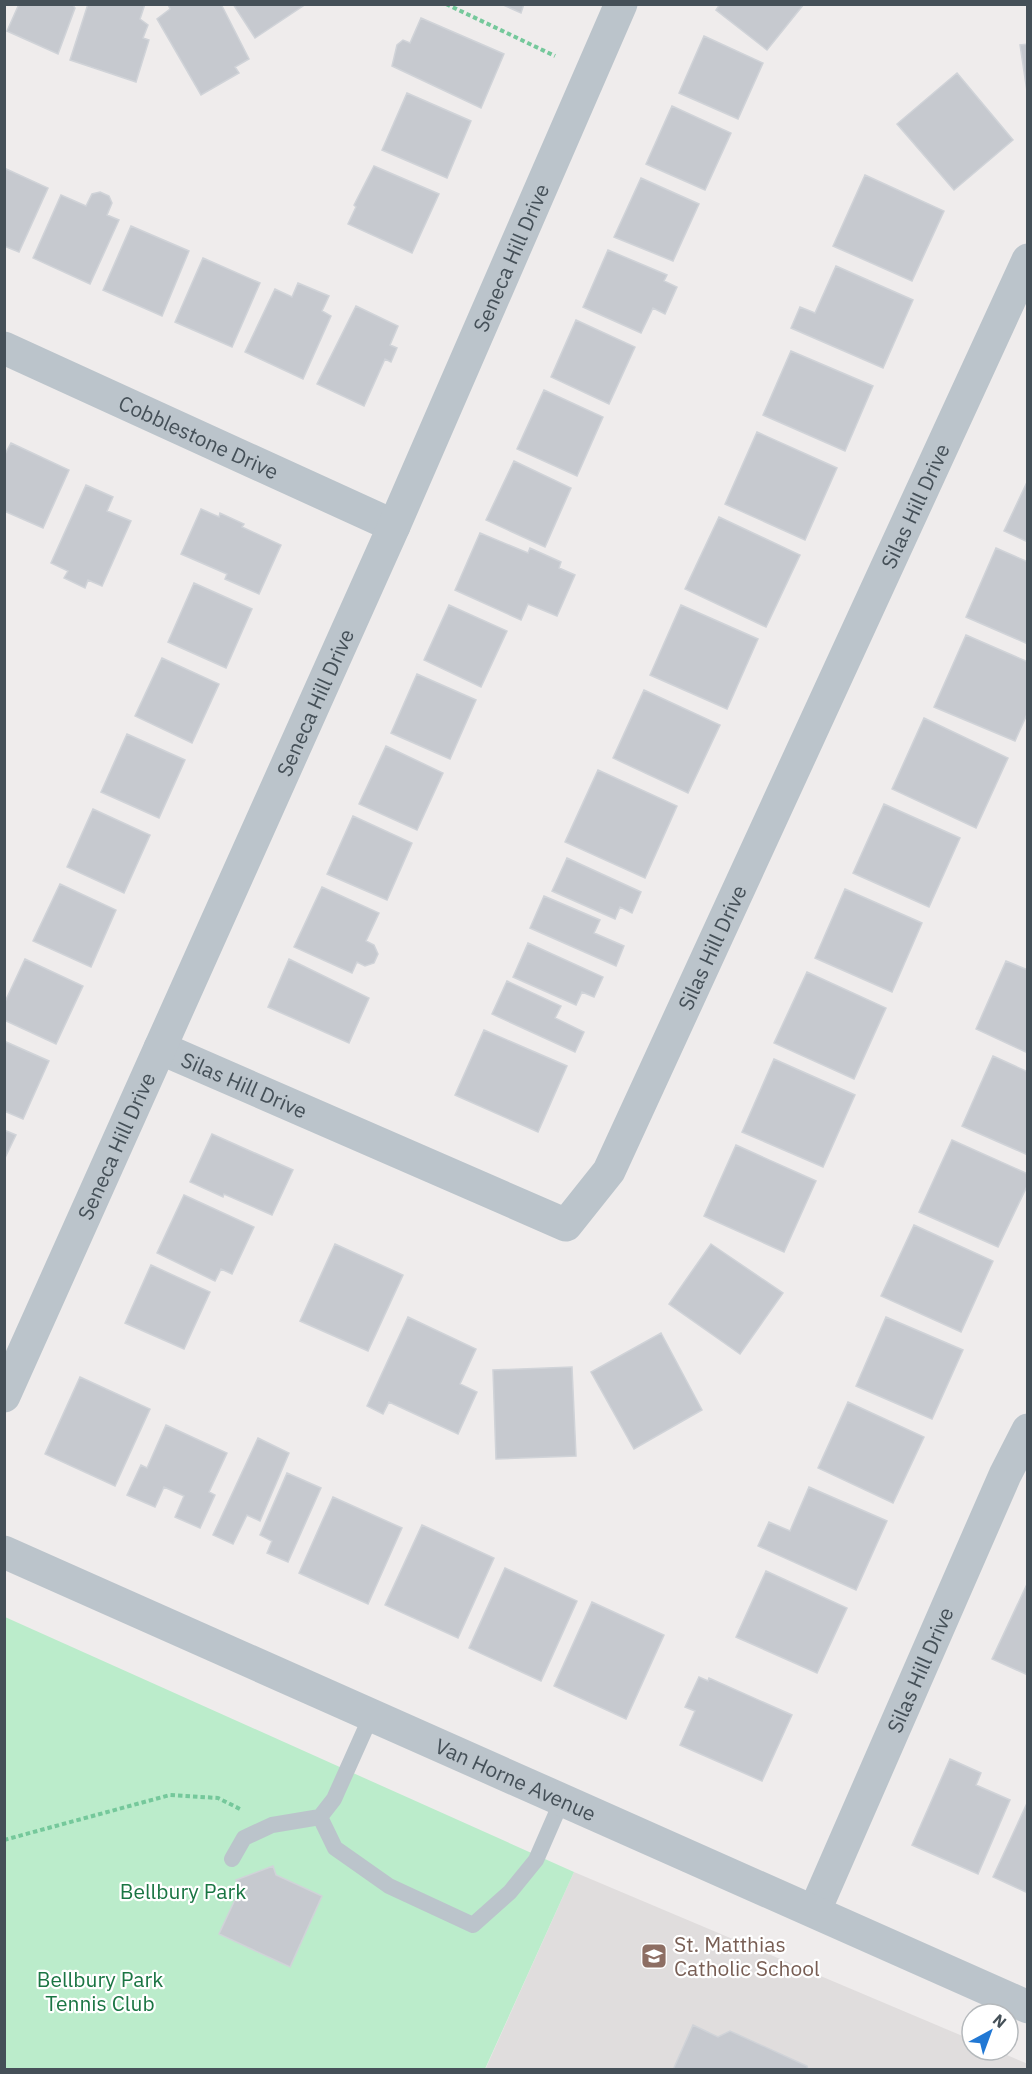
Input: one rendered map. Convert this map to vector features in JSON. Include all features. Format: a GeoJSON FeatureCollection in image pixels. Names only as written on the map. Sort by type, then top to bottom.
{"type":"FeatureCollection","features":[{"type":"Feature","properties":{"kind":"street","name":"Seneca Hill Drive"},"geometry":{"type":"LineString","coordinates":[[4,1396],[394,526],[621,4]]}},
{"type":"Feature","properties":{"kind":"street","name":"Silas Hill Drive"},"geometry":{"type":"LineString","coordinates":[[160,1048],[566,1225],[609,1171],[1028,260]]}},
{"type":"Feature","properties":{"kind":"street","name":"Cobblestone Drive"},"geometry":{"type":"LineString","coordinates":[[4,348],[394,526]]}},
{"type":"Feature","properties":{"kind":"street","name":"Silas Hill Drive"},"geometry":{"type":"LineString","coordinates":[[815,1910],[1016,1480],[1028,1430]]}},
{"type":"Feature","properties":{"kind":"street","name":"Van Horne Avenue"},"geometry":{"type":"LineString","coordinates":[[4,1552],[563,1798],[1028,2007]]}},
{"type":"Feature","properties":{"kind":"lane"},"geometry":{"type":"LineString","coordinates":[[232,1858],[244,1838],[272,1825],[320,1817],[334,1799],[372,1714]]}},
{"type":"Feature","properties":{"kind":"lane"},"geometry":{"type":"LineString","coordinates":[[320,1817],[335,1848],[389,1886],[473,1925],[510,1892],[536,1860],[563,1798]]}},
{"type":"Feature","properties":{"kind":"path"},"geometry":{"type":"LineString","coordinates":[[446,4],[555,56]]}},
{"type":"Feature","properties":{"kind":"path"},"geometry":{"type":"LineString","coordinates":[[4,1840],[170,1795],[218,1798],[272,1825]]}},
{"type":"Feature","properties":{"kind":"shaded area","name":"St. Matthias Catholic School"},"geometry":{"type":"Polygon","coordinates":[[[574,1872],[960,2035],[960,2062],[1020,2061],[1028,2064],[1027,2070],[485,2070],[574,1872]]]}},
{"type":"Feature","properties":{"kind":"green space","name":"Bellbury Park"},"geometry":{"type":"Polygon","coordinates":[[[5,1617],[574,1872],[485,2069],[5,2070],[5,1617]]]}},
{"type":"Feature","properties":{"kind":"building"},"geometry":{"type":"Polygon","coordinates":[[[19,4],[72,4],[75,8],[58,54],[7,31],[19,4]]]}},
{"type":"Feature","properties":{"kind":"building"},"geometry":{"type":"Polygon","coordinates":[[[88,4],[145,4],[140,19],[148,25],[143,38],[149,40],[136,82],[70,60],[88,4]]]}},
{"type":"Feature","properties":{"kind":"building"},"geometry":{"type":"Polygon","coordinates":[[[168,4],[221,4],[249,59],[235,67],[239,73],[201,95],[157,19],[170,9],[168,4]]]}},
{"type":"Feature","properties":{"kind":"building"},"geometry":{"type":"Polygon","coordinates":[[[233,4],[306,4],[255,38],[233,4]]]}},
{"type":"Feature","properties":{"kind":"building"},"geometry":{"type":"Polygon","coordinates":[[[501,4],[524,4],[521,13],[501,4]]]}},
{"type":"Feature","properties":{"kind":"building"},"geometry":{"type":"Polygon","coordinates":[[[720,4],[804,4],[767,50],[716,10],[720,4]]]}},
{"type":"Feature","properties":{"kind":"building"},"geometry":{"type":"Polygon","coordinates":[[[421,18],[504,54],[481,108],[392,66],[397,45],[403,40],[410,43],[421,18]]]}},
{"type":"Feature","properties":{"kind":"building"},"geometry":{"type":"Polygon","coordinates":[[[704,36],[763,63],[738,119],[679,93],[704,36]]]}},
{"type":"Feature","properties":{"kind":"building"},"geometry":{"type":"Polygon","coordinates":[[[1028,44],[1028,98],[1020,45],[1028,44]]]}},
{"type":"Feature","properties":{"kind":"building"},"geometry":{"type":"Polygon","coordinates":[[[957,73],[1013,140],[954,190],[897,124],[957,73]]]}},
{"type":"Feature","properties":{"kind":"building"},"geometry":{"type":"Polygon","coordinates":[[[407,93],[471,121],[447,178],[382,150],[407,93]]]}},
{"type":"Feature","properties":{"kind":"building"},"geometry":{"type":"Polygon","coordinates":[[[672,106],[731,133],[705,190],[646,164],[672,106]]]}},
{"type":"Feature","properties":{"kind":"building"},"geometry":{"type":"Polygon","coordinates":[[[374,166],[439,194],[412,253],[348,224],[356,207],[354,205],[374,166]]]}},
{"type":"Feature","properties":{"kind":"building"},"geometry":{"type":"Polygon","coordinates":[[[4,168],[48,188],[19,252],[4,246],[4,168]]]}},
{"type":"Feature","properties":{"kind":"building"},"geometry":{"type":"Polygon","coordinates":[[[865,175],[944,211],[912,281],[833,246],[865,175]]]}},
{"type":"Feature","properties":{"kind":"building"},"geometry":{"type":"Polygon","coordinates":[[[641,178],[699,204],[673,261],[614,237],[641,178]]]}},
{"type":"Feature","properties":{"kind":"building"},"geometry":{"type":"Polygon","coordinates":[[[100,192],[109,196],[112,203],[107,215],[119,220],[90,284],[33,258],[61,195],[86,206],[92,194],[100,192]]]}},
{"type":"Feature","properties":{"kind":"building"},"geometry":{"type":"Polygon","coordinates":[[[131,226],[189,251],[162,316],[103,290],[131,226]]]}},
{"type":"Feature","properties":{"kind":"building"},"geometry":{"type":"Polygon","coordinates":[[[608,250],[667,275],[664,281],[677,287],[665,314],[653,308],[641,333],[583,307],[608,250]]]}},
{"type":"Feature","properties":{"kind":"building"},"geometry":{"type":"Polygon","coordinates":[[[203,258],[260,283],[232,347],[175,322],[203,258]]]}},
{"type":"Feature","properties":{"kind":"building"},"geometry":{"type":"Polygon","coordinates":[[[836,266],[913,300],[883,368],[791,328],[800,307],[815,313],[836,266]]]}},
{"type":"Feature","properties":{"kind":"building"},"geometry":{"type":"Polygon","coordinates":[[[298,283],[329,296],[322,311],[331,316],[303,379],[245,352],[275,289],[292,297],[298,283]]]}},
{"type":"Feature","properties":{"kind":"building"},"geometry":{"type":"Polygon","coordinates":[[[356,306],[398,326],[390,345],[397,348],[391,362],[385,359],[364,406],[317,384],[356,306]]]}},
{"type":"Feature","properties":{"kind":"building"},"geometry":{"type":"Polygon","coordinates":[[[576,320],[635,347],[609,404],[551,377],[576,320]]]}},
{"type":"Feature","properties":{"kind":"building"},"geometry":{"type":"Polygon","coordinates":[[[791,351],[873,386],[845,451],[763,415],[791,351]]]}},
{"type":"Feature","properties":{"kind":"building"},"geometry":{"type":"Polygon","coordinates":[[[544,390],[603,417],[577,476],[517,449],[544,390]]]}},
{"type":"Feature","properties":{"kind":"building"},"geometry":{"type":"Polygon","coordinates":[[[757,432],[837,468],[805,540],[725,504],[757,432]]]}},
{"type":"Feature","properties":{"kind":"building"},"geometry":{"type":"Polygon","coordinates":[[[11,443],[69,470],[43,528],[4,511],[4,456],[11,443]]]}},
{"type":"Feature","properties":{"kind":"building"},"geometry":{"type":"Polygon","coordinates":[[[514,461],[571,488],[545,547],[486,520],[514,461]]]}},
{"type":"Feature","properties":{"kind":"building"},"geometry":{"type":"Polygon","coordinates":[[[1028,480],[1028,542],[1004,531],[1028,480]]]}},
{"type":"Feature","properties":{"kind":"building"},"geometry":{"type":"Polygon","coordinates":[[[86,485],[113,497],[107,511],[131,521],[102,586],[88,580],[85,588],[64,578],[68,571],[51,563],[86,485]]]}},
{"type":"Feature","properties":{"kind":"building"},"geometry":{"type":"Polygon","coordinates":[[[201,509],[219,517],[220,513],[244,524],[242,527],[281,545],[259,594],[225,579],[227,574],[181,554],[201,509]]]}},
{"type":"Feature","properties":{"kind":"building"},"geometry":{"type":"Polygon","coordinates":[[[719,517],[800,555],[766,627],[685,589],[719,517]]]}},
{"type":"Feature","properties":{"kind":"building"},"geometry":{"type":"Polygon","coordinates":[[[480,533],[528,553],[530,548],[561,562],[559,568],[575,575],[557,616],[528,604],[521,620],[455,590],[480,533]]]}},
{"type":"Feature","properties":{"kind":"building"},"geometry":{"type":"Polygon","coordinates":[[[996,548],[1028,562],[1028,644],[966,617],[996,548]]]}},
{"type":"Feature","properties":{"kind":"building"},"geometry":{"type":"Polygon","coordinates":[[[194,583],[252,609],[226,668],[168,642],[194,583]]]}},
{"type":"Feature","properties":{"kind":"building"},"geometry":{"type":"Polygon","coordinates":[[[449,605],[507,631],[481,687],[424,660],[449,605]]]}},
{"type":"Feature","properties":{"kind":"building"},"geometry":{"type":"Polygon","coordinates":[[[681,605],[758,639],[727,709],[650,675],[681,605]]]}},
{"type":"Feature","properties":{"kind":"building"},"geometry":{"type":"Polygon","coordinates":[[[966,635],[1028,662],[1028,712],[1015,741],[934,707],[966,635]]]}},
{"type":"Feature","properties":{"kind":"building"},"geometry":{"type":"Polygon","coordinates":[[[162,658],[219,684],[192,743],[135,716],[162,658]]]}},
{"type":"Feature","properties":{"kind":"building"},"geometry":{"type":"Polygon","coordinates":[[[417,674],[476,700],[450,759],[391,733],[417,674]]]}},
{"type":"Feature","properties":{"kind":"building"},"geometry":{"type":"Polygon","coordinates":[[[644,690],[720,725],[688,793],[613,758],[644,690]]]}},
{"type":"Feature","properties":{"kind":"building"},"geometry":{"type":"Polygon","coordinates":[[[924,718],[1008,758],[976,828],[892,789],[924,718]]]}},
{"type":"Feature","properties":{"kind":"building"},"geometry":{"type":"Polygon","coordinates":[[[127,734],[185,760],[159,818],[101,792],[127,734]]]}},
{"type":"Feature","properties":{"kind":"building"},"geometry":{"type":"Polygon","coordinates":[[[386,746],[443,773],[417,830],[359,804],[386,746]]]}},
{"type":"Feature","properties":{"kind":"building"},"geometry":{"type":"Polygon","coordinates":[[[598,770],[677,806],[645,878],[565,842],[598,770]]]}},
{"type":"Feature","properties":{"kind":"building"},"geometry":{"type":"Polygon","coordinates":[[[884,804],[960,838],[929,907],[853,873],[884,804]]]}},
{"type":"Feature","properties":{"kind":"building"},"geometry":{"type":"Polygon","coordinates":[[[93,809],[150,835],[124,893],[67,867],[93,809]]]}},
{"type":"Feature","properties":{"kind":"building"},"geometry":{"type":"Polygon","coordinates":[[[353,816],[412,843],[387,900],[327,874],[353,816]]]}},
{"type":"Feature","properties":{"kind":"building"},"geometry":{"type":"Polygon","coordinates":[[[567,858],[641,892],[632,913],[620,907],[615,919],[552,891],[567,858]]]}},
{"type":"Feature","properties":{"kind":"building"},"geometry":{"type":"Polygon","coordinates":[[[60,884],[116,910],[91,967],[33,941],[60,884]]]}},
{"type":"Feature","properties":{"kind":"building"},"geometry":{"type":"Polygon","coordinates":[[[322,887],[379,913],[366,941],[374,945],[378,954],[374,963],[365,966],[357,962],[352,973],[294,947],[322,887]]]}},
{"type":"Feature","properties":{"kind":"building"},"geometry":{"type":"Polygon","coordinates":[[[845,889],[922,923],[892,992],[815,958],[845,889]]]}},
{"type":"Feature","properties":{"kind":"building"},"geometry":{"type":"Polygon","coordinates":[[[544,896],[600,920],[594,933],[624,946],[616,966],[530,928],[544,896]]]}},
{"type":"Feature","properties":{"kind":"building"},"geometry":{"type":"Polygon","coordinates":[[[528,943],[603,977],[594,997],[582,992],[576,1005],[513,977],[528,943]]]}},
{"type":"Feature","properties":{"kind":"building"},"geometry":{"type":"Polygon","coordinates":[[[25,959],[83,986],[56,1044],[4,1020],[4,1004],[25,959]]]}},
{"type":"Feature","properties":{"kind":"building"},"geometry":{"type":"Polygon","coordinates":[[[289,959],[369,998],[349,1043],[268,1007],[289,959]]]}},
{"type":"Feature","properties":{"kind":"building"},"geometry":{"type":"Polygon","coordinates":[[[1006,961],[1028,970],[1028,1053],[976,1029],[1006,961]]]}},
{"type":"Feature","properties":{"kind":"building"},"geometry":{"type":"Polygon","coordinates":[[[807,972],[886,1008],[854,1079],[774,1043],[807,972]]]}},
{"type":"Feature","properties":{"kind":"building"},"geometry":{"type":"Polygon","coordinates":[[[507,981],[561,1006],[555,1018],[584,1032],[575,1052],[492,1014],[507,981]]]}},
{"type":"Feature","properties":{"kind":"building"},"geometry":{"type":"Polygon","coordinates":[[[484,1030],[567,1066],[538,1132],[455,1095],[484,1030]]]}},
{"type":"Feature","properties":{"kind":"building"},"geometry":{"type":"Polygon","coordinates":[[[4,1041],[49,1061],[23,1119],[4,1111],[4,1041]]]}},
{"type":"Feature","properties":{"kind":"building"},"geometry":{"type":"Polygon","coordinates":[[[993,1056],[1028,1072],[1028,1155],[962,1126],[993,1056]]]}},
{"type":"Feature","properties":{"kind":"building"},"geometry":{"type":"Polygon","coordinates":[[[774,1059],[855,1095],[823,1167],[742,1132],[774,1059]]]}},
{"type":"Feature","properties":{"kind":"building"},"geometry":{"type":"Polygon","coordinates":[[[4,1130],[16,1135],[4,1160],[4,1130]]]}},
{"type":"Feature","properties":{"kind":"building"},"geometry":{"type":"Polygon","coordinates":[[[212,1134],[293,1170],[272,1215],[190,1182],[212,1134]]]}},
{"type":"Feature","properties":{"kind":"building"},"geometry":{"type":"Polygon","coordinates":[[[952,1140],[1028,1174],[1028,1184],[998,1247],[919,1212],[952,1140]]]}},
{"type":"Feature","properties":{"kind":"building"},"geometry":{"type":"Polygon","coordinates":[[[736,1145],[816,1181],[784,1252],[704,1216],[736,1145]]]}},
{"type":"Feature","properties":{"kind":"building"},"geometry":{"type":"Polygon","coordinates":[[[184,1195],[254,1227],[232,1274],[221,1269],[215,1281],[157,1253],[184,1195]]]}},
{"type":"Feature","properties":{"kind":"building"},"geometry":{"type":"Polygon","coordinates":[[[914,1225],[993,1261],[961,1332],[881,1296],[914,1225]]]}},
{"type":"Feature","properties":{"kind":"building"},"geometry":{"type":"Polygon","coordinates":[[[335,1244],[403,1275],[368,1351],[300,1321],[335,1244]]]}},
{"type":"Feature","properties":{"kind":"building"},"geometry":{"type":"Polygon","coordinates":[[[711,1244],[783,1293],[740,1354],[669,1304],[711,1244]]]}},
{"type":"Feature","properties":{"kind":"building"},"geometry":{"type":"Polygon","coordinates":[[[151,1265],[210,1292],[184,1349],[125,1323],[151,1265]]]}},
{"type":"Feature","properties":{"kind":"building"},"geometry":{"type":"Polygon","coordinates":[[[408,1317],[476,1349],[460,1384],[477,1392],[458,1434],[389,1402],[383,1414],[367,1406],[408,1317]]]}},
{"type":"Feature","properties":{"kind":"building"},"geometry":{"type":"Polygon","coordinates":[[[886,1317],[963,1350],[932,1419],[856,1386],[886,1317]]]}},
{"type":"Feature","properties":{"kind":"building"},"geometry":{"type":"Polygon","coordinates":[[[661,1333],[702,1410],[634,1449],[591,1372],[661,1333]]]}},
{"type":"Feature","properties":{"kind":"building"},"geometry":{"type":"Polygon","coordinates":[[[572,1367],[576,1456],[496,1459],[493,1370],[572,1367]]]}},
{"type":"Feature","properties":{"kind":"building"},"geometry":{"type":"Polygon","coordinates":[[[80,1377],[150,1409],[115,1486],[45,1454],[80,1377]]]}},
{"type":"Feature","properties":{"kind":"building"},"geometry":{"type":"Polygon","coordinates":[[[848,1402],[924,1437],[893,1503],[818,1468],[848,1402]]]}},
{"type":"Feature","properties":{"kind":"building"},"geometry":{"type":"Polygon","coordinates":[[[166,1425],[227,1453],[209,1492],[215,1495],[200,1528],[175,1517],[184,1496],[164,1487],[155,1507],[127,1495],[141,1465],[147,1468],[166,1425]]]}},
{"type":"Feature","properties":{"kind":"building"},"geometry":{"type":"Polygon","coordinates":[[[258,1438],[289,1453],[260,1521],[247,1515],[233,1544],[213,1535],[258,1438]]]}},
{"type":"Feature","properties":{"kind":"building"},"geometry":{"type":"Polygon","coordinates":[[[287,1473],[321,1488],[288,1562],[267,1553],[272,1541],[260,1535],[287,1473]]]}},
{"type":"Feature","properties":{"kind":"building"},"geometry":{"type":"Polygon","coordinates":[[[809,1487],[887,1521],[856,1590],[758,1546],[769,1522],[790,1531],[809,1487]]]}},
{"type":"Feature","properties":{"kind":"building"},"geometry":{"type":"Polygon","coordinates":[[[333,1497],[402,1528],[368,1604],[299,1573],[333,1497]]]}},
{"type":"Feature","properties":{"kind":"building"},"geometry":{"type":"Polygon","coordinates":[[[422,1525],[494,1558],[458,1638],[385,1605],[422,1525]]]}},
{"type":"Feature","properties":{"kind":"building"},"geometry":{"type":"Polygon","coordinates":[[[505,1568],[577,1601],[541,1681],[469,1648],[505,1568]]]}},
{"type":"Feature","properties":{"kind":"building"},"geometry":{"type":"Polygon","coordinates":[[[766,1571],[847,1608],[817,1673],[736,1637],[766,1571]]]}},
{"type":"Feature","properties":{"kind":"building"},"geometry":{"type":"Polygon","coordinates":[[[1028,1582],[1028,1675],[992,1659],[1028,1582]]]}},
{"type":"Feature","properties":{"kind":"building"},"geometry":{"type":"Polygon","coordinates":[[[592,1602],[664,1635],[626,1719],[554,1686],[592,1602]]]}},
{"type":"Feature","properties":{"kind":"building"},"geometry":{"type":"Polygon","coordinates":[[[699,1677],[708,1681],[709,1678],[792,1715],[762,1781],[680,1745],[695,1711],[685,1707],[699,1677]]]}},
{"type":"Feature","properties":{"kind":"building"},"geometry":{"type":"Polygon","coordinates":[[[950,1759],[981,1773],[976,1785],[1010,1800],[978,1874],[912,1845],[950,1759]]]}},
{"type":"Feature","properties":{"kind":"building"},"geometry":{"type":"Polygon","coordinates":[[[1028,1801],[1028,1893],[993,1877],[1028,1801]]]}},
{"type":"Feature","properties":{"kind":"building"},"geometry":{"type":"Polygon","coordinates":[[[273,1866],[276,1875],[322,1896],[290,1967],[219,1934],[240,1889],[236,1880],[273,1866]]]}},
{"type":"Feature","properties":{"kind":"building"},"geometry":{"type":"Polygon","coordinates":[[[693,2025],[718,2037],[730,2031],[807,2066],[808,2070],[673,2070],[693,2025]]]}},
{"type":"Feature","properties":{"kind":"place","name":"St. Matthias Catholic School"},"geometry":{"type":"Point","coordinates":[654,1956]}},
{"type":"Feature","properties":{"kind":"park label","name":"Bellbury Park Tennis Club"},"geometry":{"type":"Point","coordinates":[100,1991]}}]}
